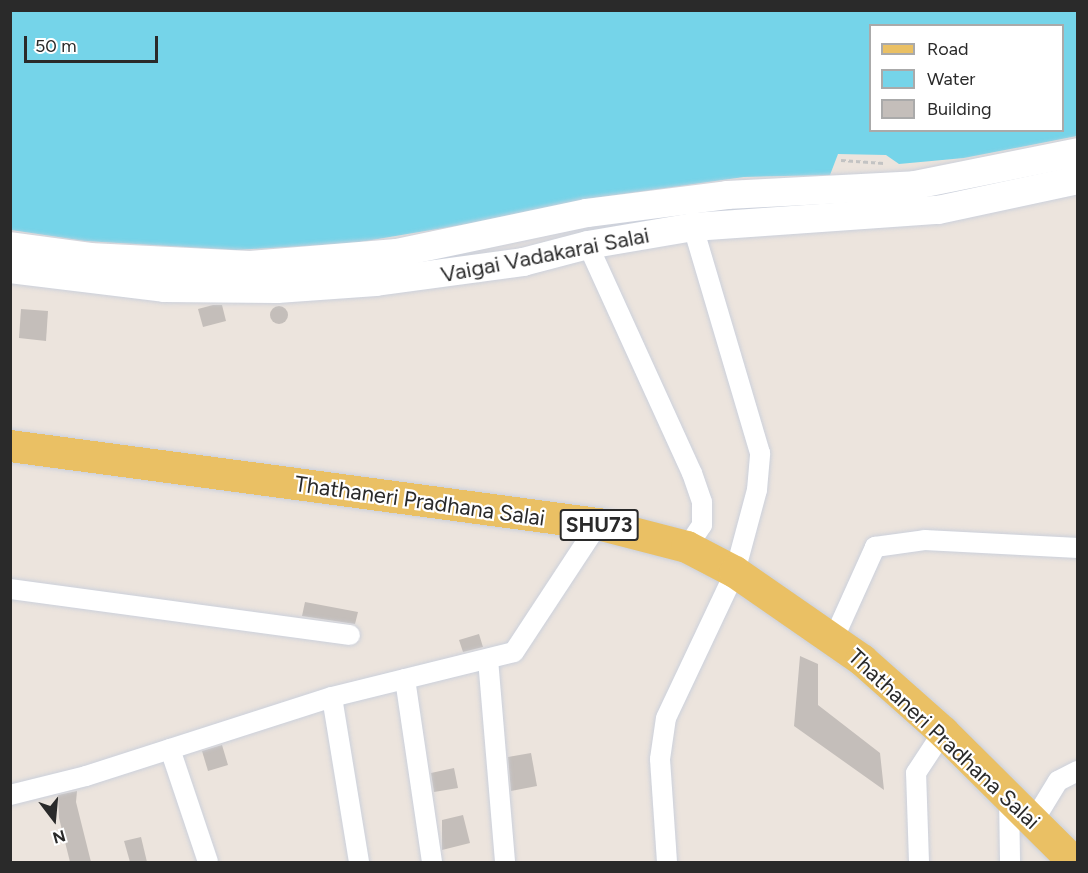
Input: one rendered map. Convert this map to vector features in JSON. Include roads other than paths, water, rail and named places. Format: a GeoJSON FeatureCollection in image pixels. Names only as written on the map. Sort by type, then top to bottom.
{"type":"FeatureCollection","features":[{"type":"Feature","properties":{"kind":"main road","name":"Vaigai Vadakarai Salai"},"geometry":{"type":"LineString","coordinates":[[10,246],[90,257],[250,264],[397,253],[587,213],[727,195],[915,185],[1077,152]]}},
{"type":"Feature","properties":{"kind":"main road","name":"Vaigai Vadakarai Salai"},"geometry":{"type":"LineString","coordinates":[[10,269],[164,288],[277,289],[428,278],[523,262],[588,245],[693,227],[938,210],[1077,180]]}},
{"type":"Feature","properties":{"kind":"main road","name":"Thathaneri Pradhana Salai"},"geometry":{"type":"LineString","coordinates":[[10,446],[598,524],[687,547],[735,572],[834,638],[943,732],[1074,862]]}},
{"type":"Feature","properties":{"kind":"street"},"geometry":{"type":"LineString","coordinates":[[667,862],[660,759],[666,718],[735,572],[757,490],[760,453],[693,227]]}},
{"type":"Feature","properties":{"kind":"street"},"geometry":{"type":"LineString","coordinates":[[588,245],[692,473],[703,513],[702,525],[687,547]]}},
{"type":"Feature","properties":{"kind":"street"},"geometry":{"type":"LineString","coordinates":[[10,795],[170,749],[332,697],[514,652],[598,524]]}},
{"type":"Feature","properties":{"kind":"street"},"geometry":{"type":"LineString","coordinates":[[834,638],[874,547],[925,540],[1077,548]]}},
{"type":"Feature","properties":{"kind":"street"},"geometry":{"type":"LineString","coordinates":[[10,589],[350,635]]}},
{"type":"Feature","properties":{"kind":"street"},"geometry":{"type":"LineString","coordinates":[[488,659],[505,862]]}},
{"type":"Feature","properties":{"kind":"street"},"geometry":{"type":"LineString","coordinates":[[405,679],[432,862]]}},
{"type":"Feature","properties":{"kind":"street"},"geometry":{"type":"LineString","coordinates":[[332,697],[359,862]]}},
{"type":"Feature","properties":{"kind":"street"},"geometry":{"type":"LineString","coordinates":[[919,862],[916,773],[943,732]]}},
{"type":"Feature","properties":{"kind":"street"},"geometry":{"type":"LineString","coordinates":[[170,749],[208,862]]}},
{"type":"Feature","properties":{"kind":"street"},"geometry":{"type":"LineString","coordinates":[[1033,822],[1058,781],[1077,771]]}},
{"type":"Feature","properties":{"kind":"street"},"geometry":{"type":"LineString","coordinates":[[1009,795],[1010,862]]}},
{"type":"Feature","properties":{"kind":"water"},"geometry":{"type":"Polygon","coordinates":[[[11,11],[1077,11],[1077,136],[964,158],[899,164],[886,155],[838,154],[830,175],[744,177],[587,199],[503,218],[354,243],[236,250],[85,241],[11,230],[11,11]]]}}]}
